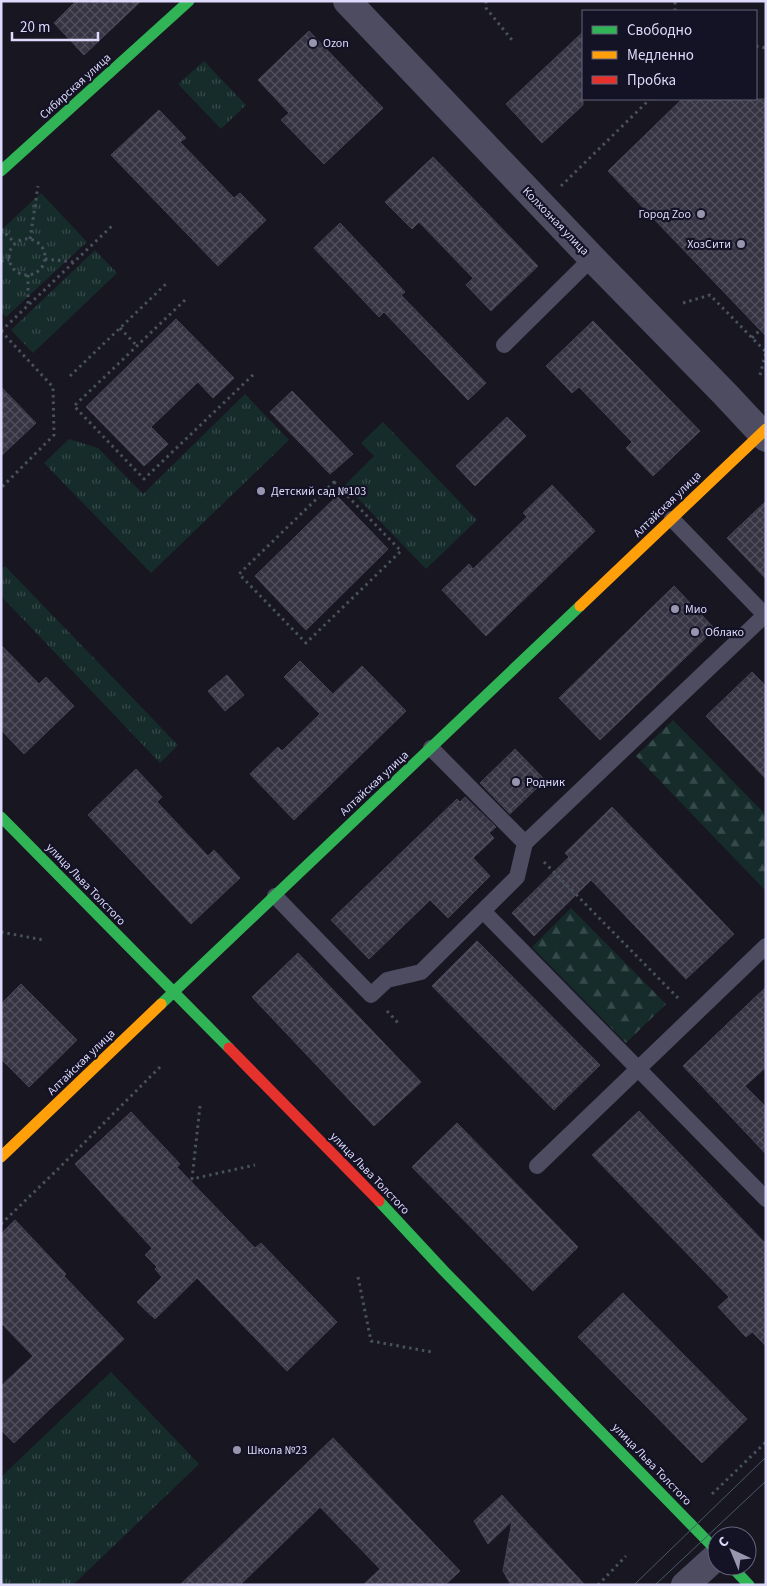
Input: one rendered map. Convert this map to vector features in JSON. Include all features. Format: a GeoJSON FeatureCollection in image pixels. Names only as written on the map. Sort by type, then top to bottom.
{"type":"FeatureCollection","features":[{"type":"Feature","properties":{"kind":"main road","name":"Сибирская улица"},"geometry":{"type":"LineString","coordinates":[[1,170],[189,1]]}},
{"type":"Feature","properties":{"kind":"main road","name":"Алтайская улица"},"geometry":{"type":"LineString","coordinates":[[1,1157],[672,519],[764,434]]}},
{"type":"Feature","properties":{"kind":"main road","name":"улица Льва Толстого"},"geometry":{"type":"LineString","coordinates":[[1,817],[355,1176],[444,1271],[707,1541]]}},
{"type":"Feature","properties":{"kind":"street","name":"Колхозная улица"},"geometry":{"type":"LineString","coordinates":[[347,1],[592,258],[764,434]]}},
{"type":"Feature","properties":{"kind":"street"},"geometry":{"type":"LineString","coordinates":[[686,1585],[707,1565]]}},
{"type":"Feature","properties":{"kind":"lane"},"geometry":{"type":"LineString","coordinates":[[504,345],[592,258]]}},
{"type":"Feature","properties":{"kind":"lane"},"geometry":{"type":"LineString","coordinates":[[275,896],[371,995],[386,980],[421,972],[517,877],[525,843],[765,615],[672,519]]}},
{"type":"Feature","properties":{"kind":"lane"},"geometry":{"type":"LineString","coordinates":[[431,748],[525,843]]}},
{"type":"Feature","properties":{"kind":"lane"},"geometry":{"type":"LineString","coordinates":[[483,911],[766,1199]]}},
{"type":"Feature","properties":{"kind":"lane"},"geometry":{"type":"LineString","coordinates":[[537,1166],[766,946]]}},
{"type":"Feature","properties":{"kind":"path"},"geometry":{"type":"LineString","coordinates":[[486,1],[486,8],[512,40]]}},
{"type":"Feature","properties":{"kind":"path"},"geometry":{"type":"LineString","coordinates":[[561,186],[649,100]]}},
{"type":"Feature","properties":{"kind":"path"},"geometry":{"type":"LineString","coordinates":[[30,239],[38,186]]}},
{"type":"Feature","properties":{"kind":"path"},"geometry":{"type":"LineString","coordinates":[[1,488],[54,434],[53,387],[1,331],[113,225]]}},
{"type":"Feature","properties":{"kind":"path"},"geometry":{"type":"LineString","coordinates":[[1,229],[15,243]]}},
{"type":"Feature","properties":{"kind":"path"},"geometry":{"type":"LineString","coordinates":[[24,239],[30,239],[42,248],[44,258],[41,268],[37,272],[28,275],[14,269],[9,260],[10,251],[15,243],[24,239]]}},
{"type":"Feature","properties":{"kind":"path"},"geometry":{"type":"LineString","coordinates":[[44,258],[74,262]]}},
{"type":"Feature","properties":{"kind":"path"},"geometry":{"type":"LineString","coordinates":[[1,261],[9,260]]}},
{"type":"Feature","properties":{"kind":"path"},"geometry":{"type":"LineString","coordinates":[[28,275],[28,305]]}},
{"type":"Feature","properties":{"kind":"path"},"geometry":{"type":"LineString","coordinates":[[70,376],[168,282]]}},
{"type":"Feature","properties":{"kind":"path"},"geometry":{"type":"LineString","coordinates":[[683,303],[710,295],[766,352],[760,375]]}},
{"type":"Feature","properties":{"kind":"path"},"geometry":{"type":"LineString","coordinates":[[185,300],[74,406],[144,479],[255,373]]}},
{"type":"Feature","properties":{"kind":"path"},"geometry":{"type":"LineString","coordinates":[[120,328],[137,346]]}},
{"type":"Feature","properties":{"kind":"path"},"geometry":{"type":"LineString","coordinates":[[752,338],[760,330]]}},
{"type":"Feature","properties":{"kind":"path"},"geometry":{"type":"LineString","coordinates":[[334,482],[401,551],[306,643],[239,574],[334,482]]}},
{"type":"Feature","properties":{"kind":"path"},"geometry":{"type":"LineString","coordinates":[[525,843],[694,1015]]}},
{"type":"Feature","properties":{"kind":"path"},"geometry":{"type":"LineString","coordinates":[[1,932],[44,940]]}},
{"type":"Feature","properties":{"kind":"path"},"geometry":{"type":"LineString","coordinates":[[1,1224],[162,1065]]}},
{"type":"Feature","properties":{"kind":"path"},"geometry":{"type":"LineString","coordinates":[[200,1106],[192,1179],[255,1165]]}},
{"type":"Feature","properties":{"kind":"path"},"geometry":{"type":"LineString","coordinates":[[358,1277],[372,1341],[432,1352]]}},
{"type":"Feature","properties":{"kind":"path"},"geometry":{"type":"LineString","coordinates":[[712,1494],[766,1442]]}},
{"type":"Feature","properties":{"kind":"path"},"geometry":{"type":"LineString","coordinates":[[598,1585],[626,1556]]}},
{"type":"Feature","properties":{"kind":"green space"},"geometry":{"type":"Polygon","coordinates":[[[204,61],[246,105],[221,129],[178,84],[204,61]]]}},
{"type":"Feature","properties":{"kind":"green space"},"geometry":{"type":"Polygon","coordinates":[[[41,193],[87,242],[6,317],[1,312],[1,230],[41,193]]]}},
{"type":"Feature","properties":{"kind":"green space"},"geometry":{"type":"Polygon","coordinates":[[[95,250],[117,273],[33,353],[11,330],[95,250]]]}},
{"type":"Feature","properties":{"kind":"green space"},"geometry":{"type":"Polygon","coordinates":[[[245,394],[289,440],[151,573],[44,463],[69,439],[98,448],[143,494],[245,394]]]}},
{"type":"Feature","properties":{"kind":"green space"},"geometry":{"type":"Polygon","coordinates":[[[383,422],[477,520],[426,569],[345,485],[374,456],[361,443],[383,422]]]}},
{"type":"Feature","properties":{"kind":"green space"},"geometry":{"type":"Polygon","coordinates":[[[5,566],[178,745],[160,763],[1,596],[1,569],[5,566]]]}},
{"type":"Feature","properties":{"kind":"green space"},"geometry":{"type":"Polygon","coordinates":[[[673,720],[766,815],[766,891],[636,756],[673,720]]]}},
{"type":"Feature","properties":{"kind":"green space"},"geometry":{"type":"Polygon","coordinates":[[[571,908],[666,1004],[626,1043],[532,947],[571,908]]]}},
{"type":"Feature","properties":{"kind":"green space"},"geometry":{"type":"Polygon","coordinates":[[[111,1372],[199,1464],[73,1585],[1,1585],[1,1477],[111,1372]]]}},
{"type":"Feature","properties":{"kind":"building"},"geometry":{"type":"Polygon","coordinates":[[[76,1],[141,1],[84,55],[54,23],[76,1]]]}},
{"type":"Feature","properties":{"kind":"building"},"geometry":{"type":"Polygon","coordinates":[[[309,31],[383,108],[324,164],[281,120],[289,113],[258,80],[309,31]]]}},
{"type":"Feature","properties":{"kind":"building"},"geometry":{"type":"Polygon","coordinates":[[[582,33],[583,105],[542,143],[506,104],[582,33]]]}},
{"type":"Feature","properties":{"kind":"building"},"geometry":{"type":"Polygon","coordinates":[[[766,99],[766,336],[608,171],[681,100],[766,99]]]}},
{"type":"Feature","properties":{"kind":"building"},"geometry":{"type":"Polygon","coordinates":[[[159,110],[186,138],[180,142],[234,198],[240,193],[266,220],[218,266],[111,155],[159,110]]]}},
{"type":"Feature","properties":{"kind":"building"},"geometry":{"type":"Polygon","coordinates":[[[433,157],[538,266],[491,311],[466,285],[473,278],[419,222],[412,229],[385,202],[433,157]]]}},
{"type":"Feature","properties":{"kind":"building"},"geometry":{"type":"Polygon","coordinates":[[[340,223],[405,292],[401,295],[486,383],[468,400],[384,312],[379,317],[314,248],[340,223]]]}},
{"type":"Feature","properties":{"kind":"building"},"geometry":{"type":"Polygon","coordinates":[[[176,319],[234,378],[213,398],[198,382],[151,427],[168,444],[144,466],[86,407],[176,319]]]}},
{"type":"Feature","properties":{"kind":"building"},"geometry":{"type":"Polygon","coordinates":[[[593,321],[700,431],[653,476],[626,448],[632,442],[579,387],[572,393],[546,366],[593,321]]]}},
{"type":"Feature","properties":{"kind":"building"},"geometry":{"type":"Polygon","coordinates":[[[1,387],[36,423],[1,456],[1,387]]]}},
{"type":"Feature","properties":{"kind":"building"},"geometry":{"type":"Polygon","coordinates":[[[292,391],[353,454],[330,474],[270,412],[292,391]]]}},
{"type":"Feature","properties":{"kind":"building"},"geometry":{"type":"Polygon","coordinates":[[[507,417],[526,436],[475,486],[456,466],[507,417]]]}},
{"type":"Feature","properties":{"kind":"building"},"geometry":{"type":"Polygon","coordinates":[[[552,485],[595,531],[486,636],[442,590],[469,564],[473,569],[527,517],[523,513],[552,485]]]}},
{"type":"Feature","properties":{"kind":"building"},"geometry":{"type":"Polygon","coordinates":[[[337,496],[388,549],[306,630],[255,576],[337,496]]]}},
{"type":"Feature","properties":{"kind":"building"},"geometry":{"type":"Polygon","coordinates":[[[766,501],[766,579],[727,538],[766,501]]]}},
{"type":"Feature","properties":{"kind":"building"},"geometry":{"type":"Polygon","coordinates":[[[674,586],[715,629],[600,740],[559,698],[674,586]]]}},
{"type":"Feature","properties":{"kind":"building"},"geometry":{"type":"Polygon","coordinates":[[[1,645],[39,684],[46,677],[74,706],[24,754],[1,730],[1,645]]]}},
{"type":"Feature","properties":{"kind":"building"},"geometry":{"type":"Polygon","coordinates":[[[300,661],[333,694],[362,666],[406,711],[294,820],[250,774],[278,747],[282,751],[320,714],[284,677],[300,661]]]}},
{"type":"Feature","properties":{"kind":"building"},"geometry":{"type":"Polygon","coordinates":[[[752,672],[766,686],[766,779],[706,716],[752,672]]]}},
{"type":"Feature","properties":{"kind":"building"},"geometry":{"type":"Polygon","coordinates":[[[227,675],[244,695],[225,711],[208,691],[227,675]]]}},
{"type":"Feature","properties":{"kind":"building"},"geometry":{"type":"Polygon","coordinates":[[[515,749],[545,780],[510,814],[480,783],[515,749]]]}},
{"type":"Feature","properties":{"kind":"building"},"geometry":{"type":"Polygon","coordinates":[[[136,769],[162,797],[157,802],[208,856],[214,850],[240,878],[191,924],[88,815],[136,769]]]}},
{"type":"Feature","properties":{"kind":"building"},"geometry":{"type":"Polygon","coordinates":[[[465,797],[496,827],[489,833],[494,838],[473,858],[490,876],[448,918],[430,900],[369,959],[331,920],[457,799],[460,802],[465,797]]]}},
{"type":"Feature","properties":{"kind":"building"},"geometry":{"type":"Polygon","coordinates":[[[612,807],[734,934],[686,979],[591,880],[534,936],[512,913],[569,857],[565,853],[612,807]]]}},
{"type":"Feature","properties":{"kind":"building"},"geometry":{"type":"Polygon","coordinates":[[[477,941],[600,1065],[554,1110],[432,986],[477,941]]]}},
{"type":"Feature","properties":{"kind":"building"},"geometry":{"type":"Polygon","coordinates":[[[298,953],[421,1082],[374,1126],[252,997],[298,953]]]}},
{"type":"Feature","properties":{"kind":"building"},"geometry":{"type":"Polygon","coordinates":[[[21,984],[77,1040],[29,1087],[1,1059],[1,1004],[21,984]]]}},
{"type":"Feature","properties":{"kind":"building"},"geometry":{"type":"Polygon","coordinates":[[[766,987],[766,1067],[745,1086],[766,1107],[766,1154],[683,1066],[766,987]]]}},
{"type":"Feature","properties":{"kind":"building"},"geometry":{"type":"Polygon","coordinates":[[[639,1111],[766,1244],[766,1346],[752,1332],[746,1337],[718,1307],[729,1297],[592,1155],[639,1111]]]}},
{"type":"Feature","properties":{"kind":"building"},"geometry":{"type":"Polygon","coordinates":[[[131,1112],[180,1164],[177,1167],[255,1248],[261,1243],[337,1322],[287,1371],[197,1278],[155,1319],[137,1302],[162,1277],[155,1269],[157,1267],[145,1255],[152,1248],[75,1164],[131,1112]]]}},
{"type":"Feature","properties":{"kind":"building"},"geometry":{"type":"Polygon","coordinates":[[[457,1123],[578,1247],[533,1291],[412,1167],[457,1123]]]}},
{"type":"Feature","properties":{"kind":"building"},"geometry":{"type":"Polygon","coordinates":[[[15,1220],[66,1274],[64,1276],[124,1339],[14,1443],[1,1430],[1,1386],[33,1356],[1,1323],[1,1234],[15,1220]]]}},
{"type":"Feature","properties":{"kind":"building"},"geometry":{"type":"Polygon","coordinates":[[[623,1293],[747,1419],[702,1463],[578,1337],[623,1293]]]}},
{"type":"Feature","properties":{"kind":"building"},"geometry":{"type":"Polygon","coordinates":[[[333,1438],[460,1571],[445,1585],[363,1585],[380,1569],[320,1507],[240,1585],[180,1585],[333,1438]]]}},
{"type":"Feature","properties":{"kind":"building"},"geometry":{"type":"Polygon","coordinates":[[[502,1495],[585,1585],[511,1585],[503,1571],[512,1521],[488,1544],[474,1521],[502,1495]]]}},
{"type":"Feature","properties":{"kind":"tram line"},"geometry":{"type":"LineString","coordinates":[[634,1585],[766,1457]]}},
{"type":"Feature","properties":{"kind":"tram line"},"geometry":{"type":"LineString","coordinates":[[655,1585],[766,1481]]}},
{"type":"Feature","properties":{"kind":"traffic: fast"},"geometry":{"type":"LineString","coordinates":[[1,171],[189,1]]}},
{"type":"Feature","properties":{"kind":"traffic: fast"},"geometry":{"type":"LineString","coordinates":[[161,1004],[580,606]]}},
{"type":"Feature","properties":{"kind":"traffic: fast"},"geometry":{"type":"LineString","coordinates":[[1,817],[229,1048]]}},
{"type":"Feature","properties":{"kind":"traffic: fast"},"geometry":{"type":"LineString","coordinates":[[379,1201],[444,1271],[707,1541]]}},
{"type":"Feature","properties":{"kind":"traffic: fast"},"geometry":{"type":"LineString","coordinates":[[740,1576],[749,1585]]}},
{"type":"Feature","properties":{"kind":"traffic: slow"},"geometry":{"type":"LineString","coordinates":[[580,606],[766,429]]}},
{"type":"Feature","properties":{"kind":"traffic: slow"},"geometry":{"type":"LineString","coordinates":[[1,1157],[161,1004]]}},
{"type":"Feature","properties":{"kind":"traffic: jam"},"geometry":{"type":"LineString","coordinates":[[229,1048],[379,1201]]}},
{"type":"Feature","properties":{"kind":"place","name":"Ozon"},"geometry":{"type":"Point","coordinates":[313,43]}},
{"type":"Feature","properties":{"kind":"place","name":"Город Zoo"},"geometry":{"type":"Point","coordinates":[701,214]}},
{"type":"Feature","properties":{"kind":"place","name":"ХозСити"},"geometry":{"type":"Point","coordinates":[741,244]}},
{"type":"Feature","properties":{"kind":"place","name":"Детский сад №103"},"geometry":{"type":"Point","coordinates":[261,491]}},
{"type":"Feature","properties":{"kind":"place","name":"Мио"},"geometry":{"type":"Point","coordinates":[675,609]}},
{"type":"Feature","properties":{"kind":"place","name":"Облако"},"geometry":{"type":"Point","coordinates":[695,632]}},
{"type":"Feature","properties":{"kind":"place","name":"Родник"},"geometry":{"type":"Point","coordinates":[516,782]}},
{"type":"Feature","properties":{"kind":"place","name":"Школа №23"},"geometry":{"type":"Point","coordinates":[237,1450]}}]}
